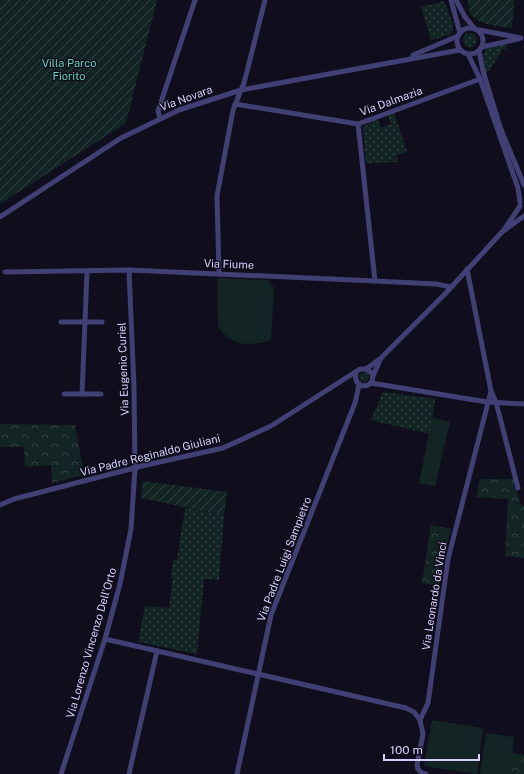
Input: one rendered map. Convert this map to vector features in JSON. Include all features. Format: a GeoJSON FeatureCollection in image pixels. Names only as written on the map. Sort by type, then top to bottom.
{"type":"FeatureCollection","features":[{"type":"Feature","properties":{"kind":"street"},"geometry":{"type":"LineString","coordinates":[[160,118],[158,111],[196,0]]}},
{"type":"Feature","properties":{"kind":"street"},"geometry":{"type":"LineString","coordinates":[[219,274],[216,201],[235,104],[241,90],[265,0]]}},
{"type":"Feature","properties":{"kind":"street"},"geometry":{"type":"LineString","coordinates":[[451,0],[459,35],[457,44],[460,50],[468,54],[480,79],[518,188],[524,215]]}},
{"type":"Feature","properties":{"kind":"street"},"geometry":{"type":"LineString","coordinates":[[456,0],[464,17],[484,40],[481,49],[483,71],[500,127],[524,185]]}},
{"type":"Feature","properties":{"kind":"street"},"geometry":{"type":"LineString","coordinates":[[459,35],[465,29],[476,29],[523,38]]}},
{"type":"Feature","properties":{"kind":"street","name":"Via Novara"},"geometry":{"type":"LineString","coordinates":[[403,59],[459,35]]}},
{"type":"Feature","properties":{"kind":"street"},"geometry":{"type":"LineString","coordinates":[[468,54],[523,38]]}},
{"type":"Feature","properties":{"kind":"street","name":"Via Novara"},"geometry":{"type":"LineString","coordinates":[[0,217],[121,138],[160,118],[210,99],[241,90],[403,59],[460,50]]}},
{"type":"Feature","properties":{"kind":"street","name":"Via Dalmazia"},"geometry":{"type":"LineString","coordinates":[[235,104],[358,124],[480,79]]}},
{"type":"Feature","properties":{"kind":"street"},"geometry":{"type":"LineString","coordinates":[[358,124],[375,281]]}},
{"type":"Feature","properties":{"kind":"street","name":"Via Padre Reginaldo Giuliani"},"geometry":{"type":"LineString","coordinates":[[502,232],[521,202]]}},
{"type":"Feature","properties":{"kind":"street","name":"Via Padre Reginaldo Giuliani"},"geometry":{"type":"LineString","coordinates":[[0,505],[14,499],[135,468],[223,448],[271,426],[356,373],[360,369],[366,369],[380,359],[451,287],[502,232],[524,215]]}},
{"type":"Feature","properties":{"kind":"street"},"geometry":{"type":"LineString","coordinates":[[468,269],[491,391],[496,402],[518,488]]}},
{"type":"Feature","properties":{"kind":"street","name":"Via Fiume"},"geometry":{"type":"LineString","coordinates":[[5,272],[87,272],[129,270],[434,284],[451,287]]}},
{"type":"Feature","properties":{"kind":"street","name":"Via Eugenio Curiel"},"geometry":{"type":"LineString","coordinates":[[129,270],[134,387],[135,468]]}},
{"type":"Feature","properties":{"kind":"street"},"geometry":{"type":"LineString","coordinates":[[82,394],[87,272]]}},
{"type":"Feature","properties":{"kind":"street"},"geometry":{"type":"LineString","coordinates":[[61,322],[102,322]]}},
{"type":"Feature","properties":{"kind":"street","name":"Via Padre Reginaldo Giuliani"},"geometry":{"type":"LineString","coordinates":[[339,383],[371,383],[380,359]]}},
{"type":"Feature","properties":{"kind":"street"},"geometry":{"type":"LineString","coordinates":[[366,369],[373,376]]}},
{"type":"Feature","properties":{"kind":"street"},"geometry":{"type":"LineString","coordinates":[[356,373],[360,384]]}},
{"type":"Feature","properties":{"kind":"street"},"geometry":{"type":"LineString","coordinates":[[371,383],[487,402],[524,404]]}},
{"type":"Feature","properties":{"kind":"street","name":"Via Padre Luigi Sampietro"},"geometry":{"type":"LineString","coordinates":[[237,774],[258,675],[275,606],[355,403],[360,384]]}},
{"type":"Feature","properties":{"kind":"street","name":"Via Leonardo da Vinci"},"geometry":{"type":"LineString","coordinates":[[417,772],[423,734],[420,720],[428,703],[448,558],[491,391]]}},
{"type":"Feature","properties":{"kind":"street"},"geometry":{"type":"LineString","coordinates":[[64,394],[101,394]]}},
{"type":"Feature","properties":{"kind":"street","name":"Via Lorenzo Vincenzo Dell'Orto"},"geometry":{"type":"LineString","coordinates":[[61,774],[104,639],[127,555],[133,507],[135,468]]}},
{"type":"Feature","properties":{"kind":"street"},"geometry":{"type":"LineString","coordinates":[[104,639],[406,708],[414,712],[420,720]]}},
{"type":"Feature","properties":{"kind":"street"},"geometry":{"type":"LineString","coordinates":[[130,774],[157,651]]}},
{"type":"Feature","properties":{"kind":"street"},"geometry":{"type":"LineString","coordinates":[[417,772],[426,774]]}},
{"type":"Feature","properties":{"kind":"green space","name":"Villa Parco Fiorito"},"geometry":{"type":"Polygon","coordinates":[[[0,0],[157,0],[126,123],[0,204],[0,0]]]}},
{"type":"Feature","properties":{"kind":"green space"},"geometry":{"type":"Polygon","coordinates":[[[468,0],[514,0],[512,28],[490,25],[479,21],[470,14],[468,0]]]}},
{"type":"Feature","properties":{"kind":"green space"},"geometry":{"type":"Polygon","coordinates":[[[444,1],[453,24],[453,31],[449,35],[431,40],[421,7],[444,1]]]}},
{"type":"Feature","properties":{"kind":"green space"},"geometry":{"type":"Polygon","coordinates":[[[467,33],[473,33],[477,37],[477,43],[473,47],[467,47],[463,43],[463,37],[467,33]]]}},
{"type":"Feature","properties":{"kind":"green space"},"geometry":{"type":"Polygon","coordinates":[[[507,44],[507,49],[503,49],[489,71],[486,72],[483,58],[486,50],[507,44]]]}},
{"type":"Feature","properties":{"kind":"green space"},"geometry":{"type":"Polygon","coordinates":[[[394,113],[407,152],[397,155],[398,162],[366,163],[363,128],[367,124],[377,119],[381,128],[391,124],[388,115],[394,113]]]}},
{"type":"Feature","properties":{"kind":"green space"},"geometry":{"type":"Polygon","coordinates":[[[217,278],[268,280],[274,288],[271,340],[242,344],[235,342],[223,333],[218,326],[217,278]]]}},
{"type":"Feature","properties":{"kind":"green space"},"geometry":{"type":"Polygon","coordinates":[[[362,372],[366,372],[368,373],[368,381],[362,382],[359,379],[359,375],[362,372]]]}},
{"type":"Feature","properties":{"kind":"green space"},"geometry":{"type":"Polygon","coordinates":[[[383,392],[435,399],[430,434],[371,420],[383,392]]]}},
{"type":"Feature","properties":{"kind":"green space"},"geometry":{"type":"Polygon","coordinates":[[[432,418],[450,422],[435,486],[419,483],[432,418]]]}},
{"type":"Feature","properties":{"kind":"green space"},"geometry":{"type":"Polygon","coordinates":[[[0,424],[75,425],[84,475],[52,483],[51,465],[25,467],[24,447],[0,447],[0,424]]]}},
{"type":"Feature","properties":{"kind":"green space"},"geometry":{"type":"Polygon","coordinates":[[[480,479],[513,479],[521,505],[524,506],[524,558],[505,556],[508,499],[476,497],[480,479]]]}},
{"type":"Feature","properties":{"kind":"green space"},"geometry":{"type":"Polygon","coordinates":[[[143,481],[227,492],[224,515],[141,498],[143,481]]]}},
{"type":"Feature","properties":{"kind":"green space"},"geometry":{"type":"Polygon","coordinates":[[[185,508],[224,515],[219,580],[204,579],[197,654],[138,642],[145,606],[169,608],[173,578],[171,578],[173,560],[177,560],[185,508]]]}},
{"type":"Feature","properties":{"kind":"green space"},"geometry":{"type":"Polygon","coordinates":[[[431,525],[451,529],[438,586],[422,583],[431,525]]]}},
{"type":"Feature","properties":{"kind":"green space"},"geometry":{"type":"Polygon","coordinates":[[[432,720],[483,728],[477,774],[424,766],[432,720]]]}},
{"type":"Feature","properties":{"kind":"green space"},"geometry":{"type":"Polygon","coordinates":[[[486,733],[514,737],[510,774],[480,774],[486,733]]]}},
{"type":"Feature","properties":{"kind":"green space"},"geometry":{"type":"Polygon","coordinates":[[[512,753],[524,755],[524,774],[510,774],[512,753]]]}}]}
